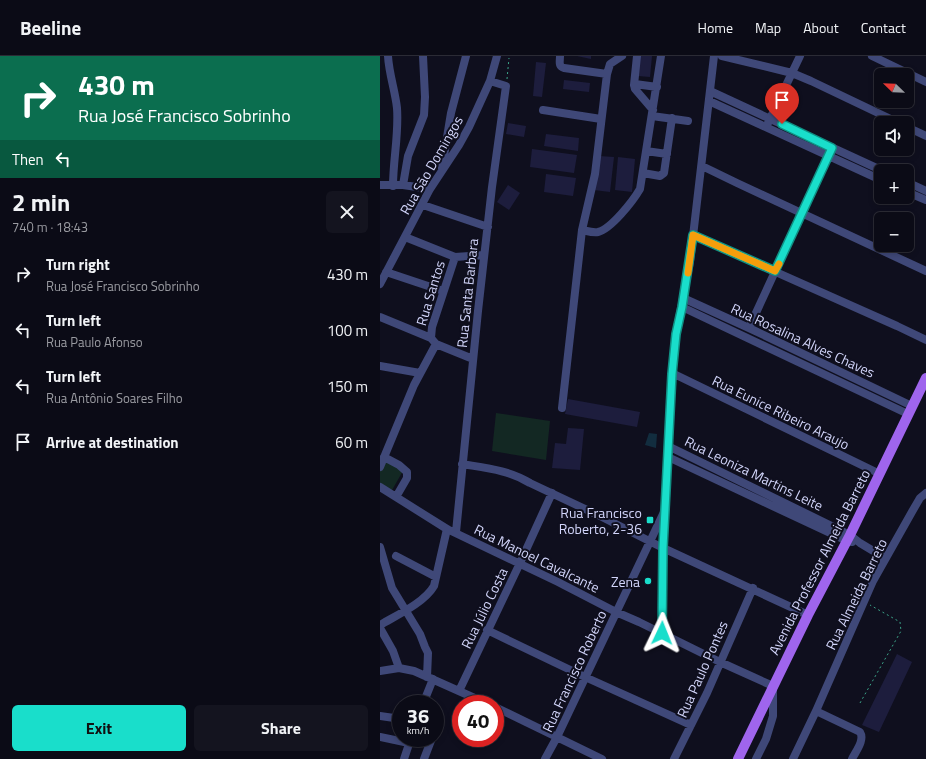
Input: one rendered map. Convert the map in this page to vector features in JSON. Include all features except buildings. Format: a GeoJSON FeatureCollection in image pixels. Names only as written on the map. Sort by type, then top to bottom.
{"type":"FeatureCollection","features":[{"type":"Feature","properties":{"kind":"main road","name":"Avenida Professor Almeida Barreto"},"geometry":{"type":"LineString","coordinates":[[738,759],[808,614],[880,474],[926,378]]}},
{"type":"Feature","properties":{"kind":"street"},"geometry":{"type":"LineString","coordinates":[[388,56],[397,106],[393,186]]}},
{"type":"Feature","properties":{"kind":"street"},"geometry":{"type":"LineString","coordinates":[[403,185],[408,156],[424,115],[425,97],[423,56]]}},
{"type":"Feature","properties":{"kind":"street"},"geometry":{"type":"LineString","coordinates":[[442,171],[451,113],[466,56]]}},
{"type":"Feature","properties":{"kind":"street","name":"Rua São Domingos"},"geometry":{"type":"LineString","coordinates":[[380,284],[404,237],[423,206],[430,190],[459,145],[490,81],[497,56]]}},
{"type":"Feature","properties":{"kind":"street"},"geometry":{"type":"LineString","coordinates":[[560,56],[559,64],[561,67],[607,74]]}},
{"type":"Feature","properties":{"kind":"street"},"geometry":{"type":"LineString","coordinates":[[562,408],[582,230],[594,177],[607,74],[610,64],[622,56]]}},
{"type":"Feature","properties":{"kind":"street"},"geometry":{"type":"LineString","coordinates":[[637,56],[634,86],[652,113],[688,121]]}},
{"type":"Feature","properties":{"kind":"street"},"geometry":{"type":"LineString","coordinates":[[582,230],[599,232],[606,228],[616,219],[640,189],[661,56]]}},
{"type":"Feature","properties":{"kind":"street"},"geometry":{"type":"LineString","coordinates":[[722,56],[792,73],[884,116]]}},
{"type":"Feature","properties":{"kind":"street"},"geometry":{"type":"LineString","coordinates":[[766,127],[800,56]]}},
{"type":"Feature","properties":{"kind":"street"},"geometry":{"type":"LineString","coordinates":[[872,56],[926,82]]}},
{"type":"Feature","properties":{"kind":"street"},"geometry":{"type":"LineString","coordinates":[[662,633],[663,548],[672,374],[676,334],[683,302],[702,166],[713,57]]}},
{"type":"Feature","properties":{"kind":"street"},"geometry":{"type":"LineString","coordinates":[[490,81],[506,86]]}},
{"type":"Feature","properties":{"kind":"street"},"geometry":{"type":"LineString","coordinates":[[634,86],[635,84],[657,87]]}},
{"type":"Feature","properties":{"kind":"street","name":"Rua Santa Barbara"},"geometry":{"type":"LineString","coordinates":[[456,532],[484,255],[506,86]]}},
{"type":"Feature","properties":{"kind":"street"},"geometry":{"type":"LineString","coordinates":[[710,91],[874,167]]}},
{"type":"Feature","properties":{"kind":"street"},"geometry":{"type":"LineString","coordinates":[[709,101],[874,177]]}},
{"type":"Feature","properties":{"kind":"street"},"geometry":{"type":"LineString","coordinates":[[543,110],[601,119]]}},
{"type":"Feature","properties":{"kind":"street"},"geometry":{"type":"LineString","coordinates":[[643,173],[660,176],[663,175],[672,118]]}},
{"type":"Feature","properties":{"kind":"street"},"geometry":{"type":"LineString","coordinates":[[914,130],[926,136]]}},
{"type":"Feature","properties":{"kind":"street"},"geometry":{"type":"LineString","coordinates":[[749,328],[832,148]]}},
{"type":"Feature","properties":{"kind":"street"},"geometry":{"type":"LineString","coordinates":[[646,150],[667,154]]}},
{"type":"Feature","properties":{"kind":"street"},"geometry":{"type":"LineString","coordinates":[[702,166],[926,271]]}},
{"type":"Feature","properties":{"kind":"street"},"geometry":{"type":"LineString","coordinates":[[380,185],[403,185],[430,190]]}},
{"type":"Feature","properties":{"kind":"street"},"geometry":{"type":"LineString","coordinates":[[914,185],[926,191]]}},
{"type":"Feature","properties":{"kind":"street"},"geometry":{"type":"LineString","coordinates":[[914,195],[926,200]]}},
{"type":"Feature","properties":{"kind":"street"},"geometry":{"type":"LineString","coordinates":[[423,206],[488,227]]}},
{"type":"Feature","properties":{"kind":"street"},"geometry":{"type":"LineString","coordinates":[[693,235],[926,340]]}},
{"type":"Feature","properties":{"kind":"street"},"geometry":{"type":"LineString","coordinates":[[404,237],[455,257],[484,255]]}},
{"type":"Feature","properties":{"kind":"street","name":"Rua Santos"},"geometry":{"type":"LineString","coordinates":[[380,467],[433,341],[432,327],[455,257]]}},
{"type":"Feature","properties":{"kind":"street"},"geometry":{"type":"LineString","coordinates":[[386,272],[443,291]]}},
{"type":"Feature","properties":{"kind":"street","name":"Rua Rosalina Alves Chaves"},"geometry":{"type":"LineString","coordinates":[[683,302],[749,328],[910,410]]}},
{"type":"Feature","properties":{"kind":"street","name":"Rua Rosalina Alves Chaves"},"geometry":{"type":"LineString","coordinates":[[683,302],[910,410]]}},
{"type":"Feature","properties":{"kind":"street"},"geometry":{"type":"LineString","coordinates":[[380,317],[473,359]]}},
{"type":"Feature","properties":{"kind":"street"},"geometry":{"type":"LineString","coordinates":[[380,366],[420,373]]}},
{"type":"Feature","properties":{"kind":"street","name":"Rua Eunice Ribeiro Araujo"},"geometry":{"type":"LineString","coordinates":[[672,374],[880,474]]}},
{"type":"Feature","properties":{"kind":"street","name":"Rua Leoniza Martins Leite"},"geometry":{"type":"LineString","coordinates":[[668,446],[848,538]]}},
{"type":"Feature","properties":{"kind":"street"},"geometry":{"type":"LineString","coordinates":[[384,457],[407,472],[407,478],[396,497]]}},
{"type":"Feature","properties":{"kind":"street","name":"Rua Leoniza Martins Leite"},"geometry":{"type":"LineString","coordinates":[[668,457],[848,538]]}},
{"type":"Feature","properties":{"kind":"street"},"geometry":{"type":"LineString","coordinates":[[462,464],[504,471],[519,476],[650,542],[808,614]]}},
{"type":"Feature","properties":{"kind":"street","name":"Rua Manoel Cavalcante"},"geometry":{"type":"LineString","coordinates":[[380,487],[447,529],[520,563],[616,612],[773,686]]}},
{"type":"Feature","properties":{"kind":"street","name":"Rua Júlio Costa"},"geometry":{"type":"LineString","coordinates":[[459,691],[552,493]]}},
{"type":"Feature","properties":{"kind":"street","name":"Rua Almeida Barreto"},"geometry":{"type":"LineString","coordinates":[[793,759],[885,558],[920,498],[926,493]]}},
{"type":"Feature","properties":{"kind":"street","name":"Rua Francisco Roberto"},"geometry":{"type":"LineString","coordinates":[[545,759],[557,738],[666,508]]}},
{"type":"Feature","properties":{"kind":"street"},"geometry":{"type":"LineString","coordinates":[[380,625],[432,591],[447,529]]}},
{"type":"Feature","properties":{"kind":"street"},"geometry":{"type":"LineString","coordinates":[[848,538],[860,543],[885,558]]}},
{"type":"Feature","properties":{"kind":"street"},"geometry":{"type":"LineString","coordinates":[[380,547],[392,588],[420,634],[428,653],[430,678],[425,695]]}},
{"type":"Feature","properties":{"kind":"street"},"geometry":{"type":"LineString","coordinates":[[396,556],[436,577]]}},
{"type":"Feature","properties":{"kind":"street","name":"Rua Paulo Pontes"},"geometry":{"type":"LineString","coordinates":[[674,759],[691,726],[752,588]]}},
{"type":"Feature","properties":{"kind":"street"},"geometry":{"type":"LineString","coordinates":[[380,628],[393,651],[399,668]]}},
{"type":"Feature","properties":{"kind":"street"},"geometry":{"type":"LineString","coordinates":[[487,630],[691,726]]}},
{"type":"Feature","properties":{"kind":"street"},"geometry":{"type":"LineString","coordinates":[[380,671],[399,668],[414,671],[468,695]]}},
{"type":"Feature","properties":{"kind":"street"},"geometry":{"type":"LineString","coordinates":[[756,759],[766,739],[773,716],[773,686]]}},
{"type":"Feature","properties":{"kind":"street"},"geometry":{"type":"LineString","coordinates":[[816,711],[860,732],[862,736],[859,746],[852,759]]}},
{"type":"Feature","properties":{"kind":"street"},"geometry":{"type":"LineString","coordinates":[[504,712],[602,759]]}},
{"type":"Feature","properties":{"kind":"street"},"geometry":{"type":"LineString","coordinates":[[380,716],[392,718]]}},
{"type":"Feature","properties":{"kind":"street"},"geometry":{"type":"LineString","coordinates":[[380,737],[392,739]]}},
{"type":"Feature","properties":{"kind":"street"},"geometry":{"type":"LineString","coordinates":[[404,759],[408,747]]}},
{"type":"Feature","properties":{"kind":"street"},"geometry":{"type":"LineString","coordinates":[[424,759],[429,747]]}},
{"type":"Feature","properties":{"kind":"path"},"geometry":{"type":"LineString","coordinates":[[506,86],[509,58]]}},
{"type":"Feature","properties":{"kind":"path"},"geometry":{"type":"LineString","coordinates":[[860,703],[901,631],[900,622],[864,601]]}},
{"type":"Feature","properties":{"kind":"green space"},"geometry":{"type":"Polygon","coordinates":[[[496,413],[550,421],[546,460],[492,451],[496,413]]]}},
{"type":"Feature","properties":{"kind":"green space"},"geometry":{"type":"Polygon","coordinates":[[[383,457],[404,469],[391,492],[380,485],[380,463],[383,457]]]}},
{"type":"Feature","properties":{"kind":"water"},"geometry":{"type":"Polygon","coordinates":[[[649,433],[657,434],[656,448],[645,445],[649,433]]]}},
{"type":"Feature","properties":{"kind":"slow traffic"},"geometry":{"type":"LineString","coordinates":[[688,273],[693,235],[775,271],[779,264]]}},
{"type":"Feature","properties":{"kind":"place","name":"Rua Francisco Roberto, 2-36"},"geometry":{"type":"Point","coordinates":[650,520]}},
{"type":"Feature","properties":{"kind":"place","name":"Zena"},"geometry":{"type":"Point","coordinates":[648,581]}},
{"type":"Feature","properties":{"kind":"route"},"geometry":{"type":"LineString","coordinates":[[662,633],[663,548],[672,374],[676,334],[690,262],[693,235],[775,271],[832,148],[782,124]]}}]}
